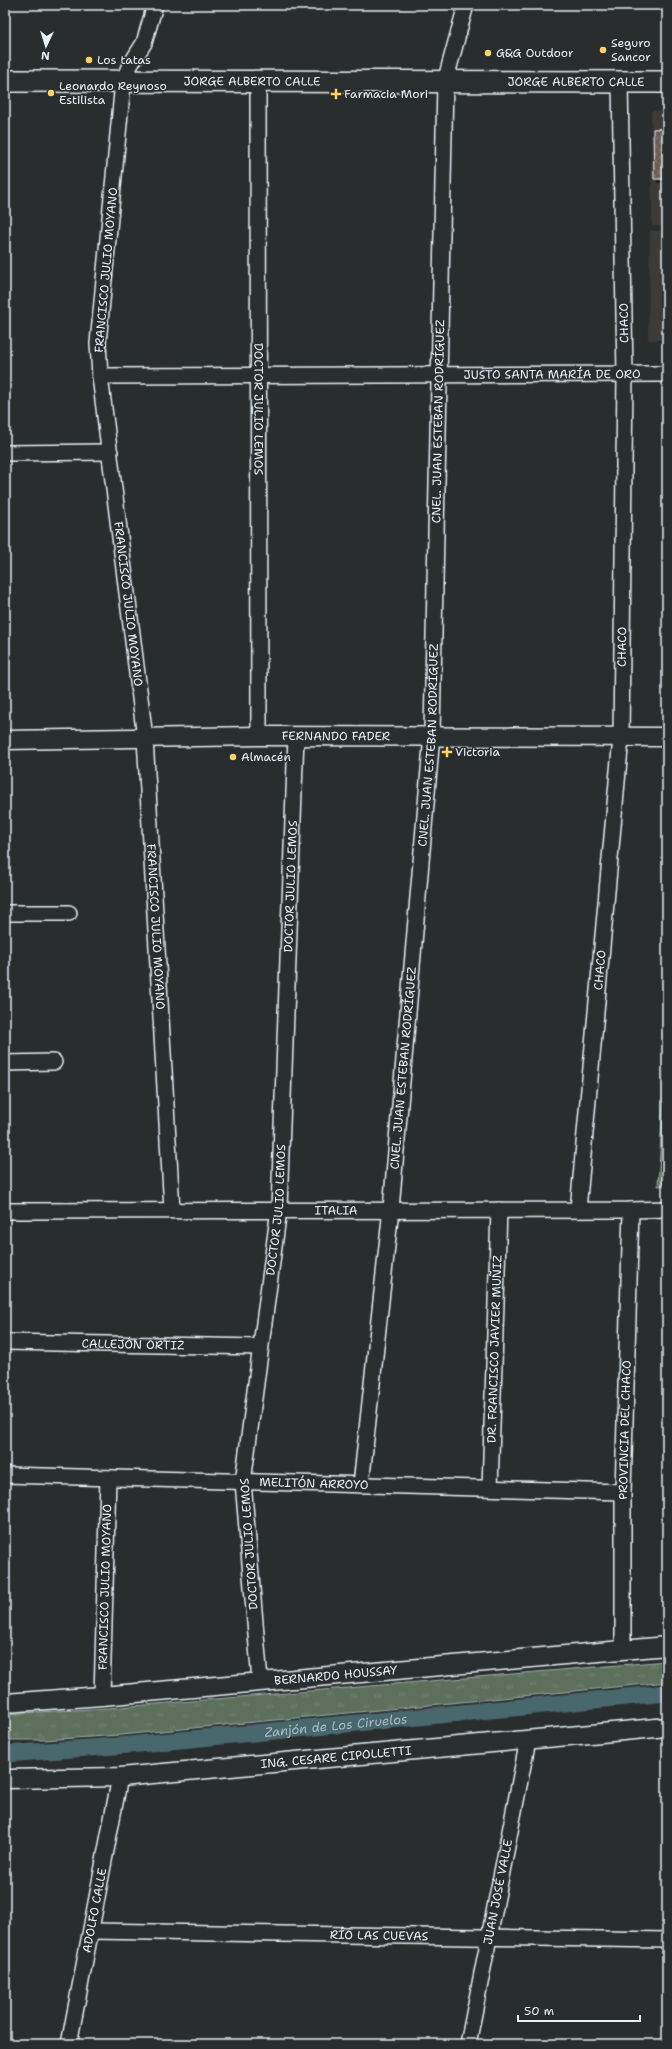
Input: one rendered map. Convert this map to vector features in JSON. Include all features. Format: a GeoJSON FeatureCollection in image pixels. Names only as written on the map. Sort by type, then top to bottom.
{"type":"FeatureCollection","features":[{"type":"Feature","properties":{"kind":"main road","name":"JORGE ALBERTO CALLE"},"geometry":{"type":"LineString","coordinates":[[5,81],[667,82]]}},
{"type":"Feature","properties":{"kind":"street","name":"FRANCISCO JULIO MOYANO"},"geometry":{"type":"LineString","coordinates":[[155,5],[144,43],[129,67],[123,82],[98,343],[100,376],[145,738],[172,1210]]}},
{"type":"Feature","properties":{"kind":"street","name":"CNEL. JUAN ESTEBAN RODRÍGUEZ"},"geometry":{"type":"LineString","coordinates":[[361,1485],[391,1209],[432,736],[445,82],[466,5]]}},
{"type":"Feature","properties":{"kind":"street","name":"DOCTOR JULIO LEMOS"},"geometry":{"type":"LineString","coordinates":[[258,82],[259,736]]}},
{"type":"Feature","properties":{"kind":"street","name":"CHACO"},"geometry":{"type":"LineString","coordinates":[[578,1210],[621,738],[625,375],[620,82]]}},
{"type":"Feature","properties":{"kind":"street","name":"JUSTO SANTA MARÍA DE ORO"},"geometry":{"type":"LineString","coordinates":[[100,376],[667,374]]}},
{"type":"Feature","properties":{"kind":"street"},"geometry":{"type":"LineString","coordinates":[[5,453],[110,452]]}},
{"type":"Feature","properties":{"kind":"street","name":"FERNANDO FADER"},"geometry":{"type":"LineString","coordinates":[[5,740],[259,736],[667,737]]}},
{"type":"Feature","properties":{"kind":"street","name":"DOCTOR JULIO LEMOS"},"geometry":{"type":"LineString","coordinates":[[260,1681],[243,1482],[279,1209],[296,736]]}},
{"type":"Feature","properties":{"kind":"street"},"geometry":{"type":"LineString","coordinates":[[5,913],[69,913]]}},
{"type":"Feature","properties":{"kind":"street"},"geometry":{"type":"LineString","coordinates":[[5,1063],[54,1062]]}},
{"type":"Feature","properties":{"kind":"street","name":"ITALIA"},"geometry":{"type":"LineString","coordinates":[[5,1211],[667,1209]]}},
{"type":"Feature","properties":{"kind":"street","name":"DR. FRANCISCO JAVIER MUÑIZ"},"geometry":{"type":"LineString","coordinates":[[490,1488],[499,1210]]}},
{"type":"Feature","properties":{"kind":"street","name":"PROVINCIA DEL CHACO"},"geometry":{"type":"LineString","coordinates":[[623,1649],[623,1492],[631,1210]]}},
{"type":"Feature","properties":{"kind":"street","name":"CALLEJÓN ORTIZ"},"geometry":{"type":"LineString","coordinates":[[5,1342],[260,1347]]}},
{"type":"Feature","properties":{"kind":"street","name":"MELITÓN ARROYO"},"geometry":{"type":"LineString","coordinates":[[5,1475],[623,1492]]}},
{"type":"Feature","properties":{"kind":"street","name":"FRANCISCO JULIO MOYANO"},"geometry":{"type":"LineString","coordinates":[[102,1696],[108,1478]]}},
{"type":"Feature","properties":{"kind":"street","name":"BERNARDO HOUSSAY"},"geometry":{"type":"LineString","coordinates":[[5,1703],[102,1696],[667,1646]]}},
{"type":"Feature","properties":{"kind":"street","name":"ING. CESARE CIPOLLETTI"},"geometry":{"type":"LineString","coordinates":[[5,1779],[120,1777],[667,1727]]}},
{"type":"Feature","properties":{"kind":"street","name":"JUAN JOSÉ VALLE"},"geometry":{"type":"LineString","coordinates":[[468,2044],[528,1740]]}},
{"type":"Feature","properties":{"kind":"street","name":"ADOLFO CALLE"},"geometry":{"type":"LineString","coordinates":[[69,2044],[120,1777]]}},
{"type":"Feature","properties":{"kind":"street","name":"RÍO LAS CUEVAS"},"geometry":{"type":"LineString","coordinates":[[91,1931],[667,1940]]}},
{"type":"Feature","properties":{"kind":"shaded area"},"geometry":{"type":"Polygon","coordinates":[[[651,111],[667,111],[667,226],[652,226],[651,111]]]}},
{"type":"Feature","properties":{"kind":"shaded area"},"geometry":{"type":"Polygon","coordinates":[[[650,231],[667,231],[667,340],[648,340],[650,231]]]}},
{"type":"Feature","properties":{"kind":"green space"},"geometry":{"type":"Polygon","coordinates":[[[667,1036],[667,1185],[658,1186],[667,1036]]]}},
{"type":"Feature","properties":{"kind":"green space"},"geometry":{"type":"Polygon","coordinates":[[[667,1661],[667,1682],[121,1735],[44,1740],[5,1740],[5,1714],[109,1708],[667,1661]]]}},
{"type":"Feature","properties":{"kind":"building"},"geometry":{"type":"Polygon","coordinates":[[[667,128],[667,179],[654,179],[653,129],[667,128]]]}},
{"type":"Feature","properties":{"kind":"waterway","name":"Zanjón de Los Ciruelos"},"geometry":{"type":"LineString","coordinates":[[5,1754],[129,1745],[667,1693]]}},
{"type":"Feature","properties":{"kind":"place","name":"Seguro Sancor"},"geometry":{"type":"Point","coordinates":[603,50]}},
{"type":"Feature","properties":{"kind":"place","name":"G&G Outdoor"},"geometry":{"type":"Point","coordinates":[488,53]}},
{"type":"Feature","properties":{"kind":"place","name":"Los tatas"},"geometry":{"type":"Point","coordinates":[89,60]}},
{"type":"Feature","properties":{"kind":"place","name":"Leonardo Reynoso Estilista"},"geometry":{"type":"Point","coordinates":[51,93]}},
{"type":"Feature","properties":{"kind":"place","name":"Farmacia Mori"},"geometry":{"type":"Point","coordinates":[336,94]}},
{"type":"Feature","properties":{"kind":"place","name":"Victoria"},"geometry":{"type":"Point","coordinates":[447,752]}},
{"type":"Feature","properties":{"kind":"place","name":"Almacén"},"geometry":{"type":"Point","coordinates":[233,757]}}]}
